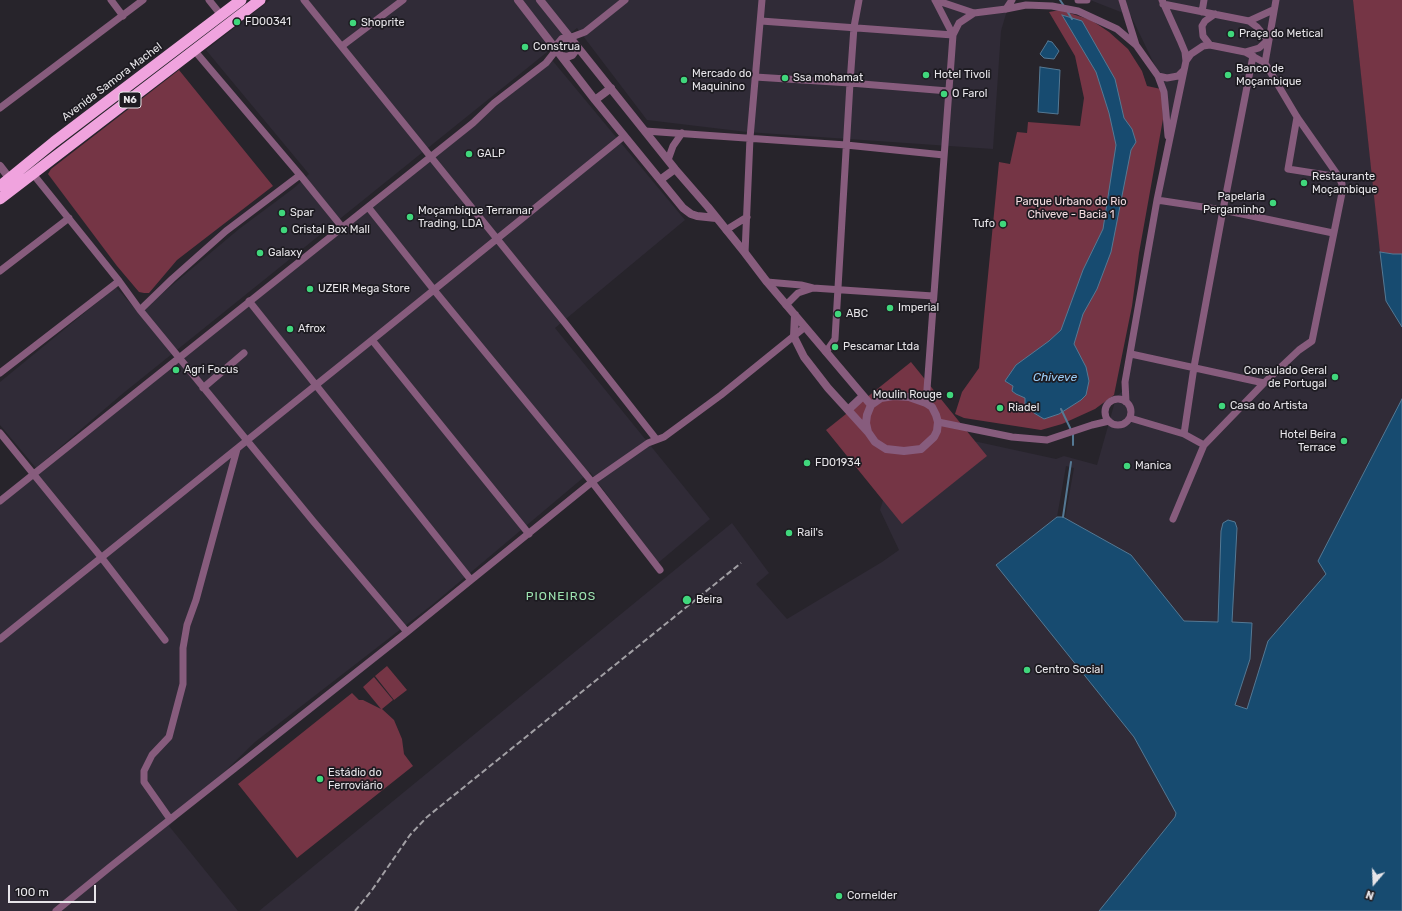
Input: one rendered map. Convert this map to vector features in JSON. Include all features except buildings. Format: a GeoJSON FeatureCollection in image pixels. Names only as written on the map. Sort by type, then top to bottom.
{"type":"FeatureCollection","features":[{"type":"Feature","properties":{"kind":"highway","name":"Avenida Samora Machel"},"geometry":{"type":"LineString","coordinates":[[0,186],[54,142],[241,0]]}},
{"type":"Feature","properties":{"kind":"highway","name":"N6"},"geometry":{"type":"LineString","coordinates":[[0,199],[260,0]]}},
{"type":"Feature","properties":{"kind":"highway"},"geometry":{"type":"LineString","coordinates":[[199,32],[206,41]]}},
{"type":"Feature","properties":{"kind":"highway"},"geometry":{"type":"LineString","coordinates":[[178,48],[190,53]]}},
{"type":"Feature","properties":{"kind":"highway"},"geometry":{"type":"LineString","coordinates":[[54,142],[62,152]]}},
{"type":"Feature","properties":{"kind":"street"},"geometry":{"type":"LineString","coordinates":[[111,0],[122,16]]}},
{"type":"Feature","properties":{"kind":"street"},"geometry":{"type":"LineString","coordinates":[[0,108],[143,0]]}},
{"type":"Feature","properties":{"kind":"street"},"geometry":{"type":"LineString","coordinates":[[210,0],[221,15]]}},
{"type":"Feature","properties":{"kind":"street"},"geometry":{"type":"LineString","coordinates":[[304,0],[565,323],[656,439]]}},
{"type":"Feature","properties":{"kind":"street"},"geometry":{"type":"LineString","coordinates":[[342,46],[402,0]]}},
{"type":"Feature","properties":{"kind":"street"},"geometry":{"type":"LineString","coordinates":[[518,0],[595,100],[683,208],[691,214],[697,216],[716,218]]}},
{"type":"Feature","properties":{"kind":"street"},"geometry":{"type":"LineString","coordinates":[[540,0],[569,38],[574,42],[767,282],[871,405]]}},
{"type":"Feature","properties":{"kind":"street"},"geometry":{"type":"LineString","coordinates":[[546,63],[557,49],[557,45],[562,39],[585,32],[625,0]]}},
{"type":"Feature","properties":{"kind":"street"},"geometry":{"type":"LineString","coordinates":[[745,253],[750,138],[762,0]]}},
{"type":"Feature","properties":{"kind":"street"},"geometry":{"type":"LineString","coordinates":[[826,352],[835,339],[850,83],[854,27],[859,0]]}},
{"type":"Feature","properties":{"kind":"street"},"geometry":{"type":"LineString","coordinates":[[935,0],[953,34]]}},
{"type":"Feature","properties":{"kind":"street"},"geometry":{"type":"LineString","coordinates":[[935,0],[974,13],[1038,4],[1078,10],[1117,29],[1136,45],[1158,76],[1164,92],[1169,142]]}},
{"type":"Feature","properties":{"kind":"street"},"geometry":{"type":"LineString","coordinates":[[1006,9],[1012,0]]}},
{"type":"Feature","properties":{"kind":"street"},"geometry":{"type":"LineString","coordinates":[[1078,0],[1086,0]]}},
{"type":"Feature","properties":{"kind":"street"},"geometry":{"type":"LineString","coordinates":[[1122,0],[1136,45]]}},
{"type":"Feature","properties":{"kind":"street"},"geometry":{"type":"LineString","coordinates":[[1202,12],[1204,0]]}},
{"type":"Feature","properties":{"kind":"street"},"geometry":{"type":"LineString","coordinates":[[1265,63],[1273,10],[1276,0]]}},
{"type":"Feature","properties":{"kind":"street"},"geometry":{"type":"LineString","coordinates":[[1162,2],[1202,12],[1249,21],[1257,27],[1268,40]]}},
{"type":"Feature","properties":{"kind":"street"},"geometry":{"type":"LineString","coordinates":[[1116,400],[1125,382],[1131,354],[1157,200],[1186,61],[1185,52],[1162,2]]}},
{"type":"Feature","properties":{"kind":"street"},"geometry":{"type":"LineString","coordinates":[[1249,21],[1273,10]]}},
{"type":"Feature","properties":{"kind":"street"},"geometry":{"type":"LineString","coordinates":[[926,403],[953,34],[960,23],[974,13]]}},
{"type":"Feature","properties":{"kind":"street"},"geometry":{"type":"LineString","coordinates":[[1210,45],[1202,36],[1202,26],[1215,14]]}},
{"type":"Feature","properties":{"kind":"street"},"geometry":{"type":"LineString","coordinates":[[761,21],[953,34]]}},
{"type":"Feature","properties":{"kind":"street"},"geometry":{"type":"LineString","coordinates":[[0,501],[35,475],[430,156],[473,123],[494,103],[546,63],[562,56],[567,57],[572,55],[585,32]]}},
{"type":"Feature","properties":{"kind":"street"},"geometry":{"type":"LineString","coordinates":[[1245,52],[1259,48],[1268,40]]}},
{"type":"Feature","properties":{"kind":"street"},"geometry":{"type":"LineString","coordinates":[[1172,520],[1204,445],[1264,383],[1299,350],[1312,341],[1342,193],[1342,184],[1339,177],[1297,117],[1265,63],[1245,52],[1210,45],[1203,46],[1191,54],[1186,61]]}},
{"type":"Feature","properties":{"kind":"street"},"geometry":{"type":"LineString","coordinates":[[190,53],[300,175],[342,227]]}},
{"type":"Feature","properties":{"kind":"street"},"geometry":{"type":"LineString","coordinates":[[1184,434],[1194,368],[1253,56]]}},
{"type":"Feature","properties":{"kind":"street"},"geometry":{"type":"LineString","coordinates":[[1158,76],[1167,78],[1178,76],[1184,70]]}},
{"type":"Feature","properties":{"kind":"street"},"geometry":{"type":"LineString","coordinates":[[755,77],[948,91]]}},
{"type":"Feature","properties":{"kind":"street"},"geometry":{"type":"LineString","coordinates":[[595,100],[611,88]]}},
{"type":"Feature","properties":{"kind":"street"},"geometry":{"type":"LineString","coordinates":[[1297,117],[1288,169],[1339,177]]}},
{"type":"Feature","properties":{"kind":"street"},"geometry":{"type":"LineString","coordinates":[[645,130],[846,145],[944,155]]}},
{"type":"Feature","properties":{"kind":"street"},"geometry":{"type":"LineString","coordinates":[[668,160],[673,146],[682,133]]}},
{"type":"Feature","properties":{"kind":"street"},"geometry":{"type":"LineString","coordinates":[[0,639],[497,240],[624,136]]}},
{"type":"Feature","properties":{"kind":"street"},"geometry":{"type":"LineString","coordinates":[[0,166],[10,179]]}},
{"type":"Feature","properties":{"kind":"street"},"geometry":{"type":"LineString","coordinates":[[660,180],[675,169]]}},
{"type":"Feature","properties":{"kind":"street"},"geometry":{"type":"LineString","coordinates":[[33,174],[203,388],[407,632]]}},
{"type":"Feature","properties":{"kind":"street"},"geometry":{"type":"LineString","coordinates":[[140,310],[226,231],[300,175]]}},
{"type":"Feature","properties":{"kind":"street"},"geometry":{"type":"LineString","coordinates":[[1157,200],[1223,210],[1333,233]]}},
{"type":"Feature","properties":{"kind":"street"},"geometry":{"type":"LineString","coordinates":[[368,207],[434,290],[592,482],[660,570]]}},
{"type":"Feature","properties":{"kind":"street"},"geometry":{"type":"LineString","coordinates":[[726,230],[747,217]]}},
{"type":"Feature","properties":{"kind":"street"},"geometry":{"type":"LineString","coordinates":[[0,271],[69,218]]}},
{"type":"Feature","properties":{"kind":"street"},"geometry":{"type":"LineString","coordinates":[[0,373],[119,281]]}},
{"type":"Feature","properties":{"kind":"street"},"geometry":{"type":"LineString","coordinates":[[767,282],[801,285],[813,288],[933,296]]}},
{"type":"Feature","properties":{"kind":"street"},"geometry":{"type":"LineString","coordinates":[[786,305],[798,293],[813,288]]}},
{"type":"Feature","properties":{"kind":"street"},"geometry":{"type":"LineString","coordinates":[[249,302],[317,385],[471,580]]}},
{"type":"Feature","properties":{"kind":"street"},"geometry":{"type":"LineString","coordinates":[[794,315],[794,338],[804,357],[875,442],[886,449],[904,451],[921,449],[934,437],[938,422],[932,407],[926,403],[909,397],[894,396],[881,398],[871,405],[867,415],[866,424],[868,432]]}},
{"type":"Feature","properties":{"kind":"street"},"geometry":{"type":"LineString","coordinates":[[56,911],[407,632],[592,482],[648,443],[664,437],[721,395],[794,338],[805,327]]}},
{"type":"Feature","properties":{"kind":"street"},"geometry":{"type":"LineString","coordinates":[[372,340],[529,534]]}},
{"type":"Feature","properties":{"kind":"street"},"geometry":{"type":"LineString","coordinates":[[203,388],[244,353]]}},
{"type":"Feature","properties":{"kind":"street"},"geometry":{"type":"LineString","coordinates":[[1131,354],[1264,383]]}},
{"type":"Feature","properties":{"kind":"street"},"geometry":{"type":"LineString","coordinates":[[1125,382],[1126,402]]}},
{"type":"Feature","properties":{"kind":"street"},"geometry":{"type":"LineString","coordinates":[[848,410],[863,396]]}},
{"type":"Feature","properties":{"kind":"street"},"geometry":{"type":"LineString","coordinates":[[1116,400],[1126,402],[1130,407],[1131,413],[1130,418],[1123,424],[1119,425],[1113,424],[1109,421],[1106,413],[1108,404],[1116,400]]}},
{"type":"Feature","properties":{"kind":"street"},"geometry":{"type":"LineString","coordinates":[[1092,424],[1106,413]]}},
{"type":"Feature","properties":{"kind":"street"},"geometry":{"type":"LineString","coordinates":[[1130,418],[1184,434],[1204,445]]}},
{"type":"Feature","properties":{"kind":"street"},"geometry":{"type":"LineString","coordinates":[[938,422],[1012,437],[1047,440],[1092,424],[1109,421]]}},
{"type":"Feature","properties":{"kind":"street"},"geometry":{"type":"LineString","coordinates":[[0,433],[101,557],[165,640]]}},
{"type":"Feature","properties":{"kind":"street"},"geometry":{"type":"LineString","coordinates":[[170,819],[144,782],[144,771],[152,755],[169,737],[183,684],[183,648],[187,625],[196,600],[237,448]]}},
{"type":"Feature","properties":{"kind":"shaded area"},"geometry":{"type":"Polygon","coordinates":[[[270,0],[1010,0],[1001,31],[993,149],[747,132],[647,120],[577,28],[121,395],[36,468],[0,425],[0,382],[116,287],[139,313],[239,229],[294,188],[309,174],[206,50],[270,0]]]}},
{"type":"Feature","properties":{"kind":"shaded area"},"geometry":{"type":"Polygon","coordinates":[[[1090,0],[1353,0],[1386,301],[1402,327],[1402,399],[1350,498],[1326,574],[1268,641],[1247,709],[1235,705],[1250,659],[1252,623],[1184,621],[1131,555],[1065,518],[1074,468],[1066,466],[1057,517],[996,565],[1134,737],[1176,813],[1175,817],[1099,911],[259,911],[732,523],[769,573],[756,584],[787,619],[882,562],[899,550],[880,510],[884,497],[946,435],[1056,459],[1064,456],[1097,465],[1116,398],[1122,391],[1169,121],[1158,72],[1131,16],[1090,0]]]}},
{"type":"Feature","properties":{"kind":"shaded area"},"geometry":{"type":"Polygon","coordinates":[[[552,60],[685,220],[555,328],[710,519],[658,563],[590,472],[432,605],[255,742],[169,826],[238,911],[0,911],[0,505],[552,60]]]}},
{"type":"Feature","properties":{"kind":"green space"},"geometry":{"type":"Polygon","coordinates":[[[1353,0],[1402,0],[1402,254],[1380,252],[1353,0]]]}},
{"type":"Feature","properties":{"kind":"green space","name":"Parque Urbano do Rio Chiveve - Bacia 1"},"geometry":{"type":"Polygon","coordinates":[[[1060,10],[1091,20],[1109,32],[1128,49],[1142,71],[1147,86],[1161,89],[1163,119],[1139,253],[1132,306],[1114,395],[1095,409],[1062,424],[1041,430],[964,418],[955,414],[962,392],[979,368],[999,162],[1010,164],[1017,132],[1027,133],[1028,122],[1080,126],[1084,98],[1075,56],[1049,12],[1060,10]]]}},
{"type":"Feature","properties":{"kind":"green space"},"geometry":{"type":"Polygon","coordinates":[[[179,70],[273,186],[177,260],[149,293],[144,293],[139,292],[117,266],[48,174],[51,169],[179,70]]]}},
{"type":"Feature","properties":{"kind":"green space"},"geometry":{"type":"Polygon","coordinates":[[[911,362],[987,456],[902,524],[826,430],[911,362]]]}},
{"type":"Feature","properties":{"kind":"green space"},"geometry":{"type":"Polygon","coordinates":[[[387,666],[407,690],[394,700],[375,676],[387,666]]]}},
{"type":"Feature","properties":{"kind":"green space","name":"Estádio do Ferroviário"},"geometry":{"type":"Polygon","coordinates":[[[374,677],[393,700],[382,709],[394,720],[402,739],[404,754],[413,766],[297,858],[238,784],[352,693],[359,700],[363,700],[381,709],[363,687],[374,677]]]}},
{"type":"Feature","properties":{"kind":"water","name":"Chiveve"},"geometry":{"type":"Polygon","coordinates":[[[1062,15],[1082,21],[1115,79],[1124,118],[1132,129],[1136,142],[1131,150],[1111,252],[1097,289],[1083,314],[1074,344],[1086,367],[1089,381],[1086,395],[1081,400],[1059,414],[1044,419],[1034,413],[1025,404],[1025,398],[1012,391],[1013,386],[1005,381],[1016,365],[1049,341],[1061,330],[1083,270],[1103,229],[1116,145],[1109,113],[1096,72],[1062,15]]]}},
{"type":"Feature","properties":{"kind":"water"},"geometry":{"type":"Polygon","coordinates":[[[1048,41],[1052,42],[1059,51],[1054,59],[1044,58],[1040,54],[1048,41]]]}},
{"type":"Feature","properties":{"kind":"water"},"geometry":{"type":"Polygon","coordinates":[[[1040,67],[1060,70],[1058,114],[1038,112],[1040,67]]]}},
{"type":"Feature","properties":{"kind":"water"},"geometry":{"type":"Polygon","coordinates":[[[1380,252],[1402,254],[1402,327],[1386,301],[1380,252]]]}},
{"type":"Feature","properties":{"kind":"water"},"geometry":{"type":"Polygon","coordinates":[[[1402,399],[1402,911],[1099,911],[1175,817],[1176,813],[1134,737],[996,565],[1057,517],[1063,517],[1131,555],[1184,621],[1218,622],[1221,531],[1223,523],[1228,520],[1235,522],[1237,528],[1232,622],[1252,623],[1250,659],[1235,705],[1247,709],[1268,641],[1326,574],[1318,561],[1402,399]]]}},
{"type":"Feature","properties":{"kind":"waterway"},"geometry":{"type":"LineString","coordinates":[[1060,0],[1064,6]]}},
{"type":"Feature","properties":{"kind":"waterway"},"geometry":{"type":"LineString","coordinates":[[1067,11],[1072,19]]}},
{"type":"Feature","properties":{"kind":"waterway"},"geometry":{"type":"LineString","coordinates":[[1061,409],[1073,434],[1073,445]]}},
{"type":"Feature","properties":{"kind":"waterway"},"geometry":{"type":"LineString","coordinates":[[1063,517],[1071,462]]}},
{"type":"Feature","properties":{"kind":"railway"},"geometry":{"type":"LineString","coordinates":[[355,911],[372,890],[410,835],[427,817],[741,563]]}},
{"type":"Feature","properties":{"kind":"place","name":"FD00341"},"geometry":{"type":"Point","coordinates":[237,22]}},
{"type":"Feature","properties":{"kind":"place","name":"Shoprite"},"geometry":{"type":"Point","coordinates":[353,23]}},
{"type":"Feature","properties":{"kind":"place","name":"Praça do Metical"},"geometry":{"type":"Point","coordinates":[1231,34]}},
{"type":"Feature","properties":{"kind":"place","name":"Construa"},"geometry":{"type":"Point","coordinates":[525,47]}},
{"type":"Feature","properties":{"kind":"place","name":"Hotel Tivoli"},"geometry":{"type":"Point","coordinates":[926,75]}},
{"type":"Feature","properties":{"kind":"place","name":"Banco de Moçambique"},"geometry":{"type":"Point","coordinates":[1228,75]}},
{"type":"Feature","properties":{"kind":"place","name":"Ssa mohamat"},"geometry":{"type":"Point","coordinates":[785,78]}},
{"type":"Feature","properties":{"kind":"place","name":"Mercado do Maquinino"},"geometry":{"type":"Point","coordinates":[684,80]}},
{"type":"Feature","properties":{"kind":"place","name":"O Farol"},"geometry":{"type":"Point","coordinates":[944,94]}},
{"type":"Feature","properties":{"kind":"place","name":"GALP"},"geometry":{"type":"Point","coordinates":[469,154]}},
{"type":"Feature","properties":{"kind":"place","name":"Restaurante Moçambique"},"geometry":{"type":"Point","coordinates":[1304,183]}},
{"type":"Feature","properties":{"kind":"place","name":"Papelaria Pergaminho"},"geometry":{"type":"Point","coordinates":[1273,203]}},
{"type":"Feature","properties":{"kind":"place","name":"Spar"},"geometry":{"type":"Point","coordinates":[282,213]}},
{"type":"Feature","properties":{"kind":"place","name":"Moçambique Terramar Trading, LDA"},"geometry":{"type":"Point","coordinates":[410,217]}},
{"type":"Feature","properties":{"kind":"place","name":"Tufo"},"geometry":{"type":"Point","coordinates":[1003,224]}},
{"type":"Feature","properties":{"kind":"place","name":"Cristal Box Mall"},"geometry":{"type":"Point","coordinates":[284,230]}},
{"type":"Feature","properties":{"kind":"place","name":"Galaxy"},"geometry":{"type":"Point","coordinates":[260,253]}},
{"type":"Feature","properties":{"kind":"place","name":"UZEIR Mega Store"},"geometry":{"type":"Point","coordinates":[310,289]}},
{"type":"Feature","properties":{"kind":"place","name":"Imperial"},"geometry":{"type":"Point","coordinates":[890,308]}},
{"type":"Feature","properties":{"kind":"place","name":"ABC"},"geometry":{"type":"Point","coordinates":[838,314]}},
{"type":"Feature","properties":{"kind":"place","name":"Afrox"},"geometry":{"type":"Point","coordinates":[290,329]}},
{"type":"Feature","properties":{"kind":"place","name":"Pescamar Ltda"},"geometry":{"type":"Point","coordinates":[835,347]}},
{"type":"Feature","properties":{"kind":"place","name":"Agri Focus"},"geometry":{"type":"Point","coordinates":[176,370]}},
{"type":"Feature","properties":{"kind":"place","name":"Consulado Geral de Portugal"},"geometry":{"type":"Point","coordinates":[1335,377]}},
{"type":"Feature","properties":{"kind":"place","name":"Moulin Rouge"},"geometry":{"type":"Point","coordinates":[950,395]}},
{"type":"Feature","properties":{"kind":"place","name":"Casa do Artista"},"geometry":{"type":"Point","coordinates":[1222,406]}},
{"type":"Feature","properties":{"kind":"place","name":"Riadel"},"geometry":{"type":"Point","coordinates":[1000,408]}},
{"type":"Feature","properties":{"kind":"place","name":"Hotel Beira Terrace"},"geometry":{"type":"Point","coordinates":[1344,441]}},
{"type":"Feature","properties":{"kind":"place","name":"FD01934"},"geometry":{"type":"Point","coordinates":[807,463]}},
{"type":"Feature","properties":{"kind":"place","name":"Manica"},"geometry":{"type":"Point","coordinates":[1127,466]}},
{"type":"Feature","properties":{"kind":"place","name":"Rail's"},"geometry":{"type":"Point","coordinates":[789,533]}},
{"type":"Feature","properties":{"kind":"place","name":"Beira"},"geometry":{"type":"Point","coordinates":[687,600]}},
{"type":"Feature","properties":{"kind":"place","name":"Centro Social"},"geometry":{"type":"Point","coordinates":[1027,670]}},
{"type":"Feature","properties":{"kind":"place","name":"Estádio do Ferroviário"},"geometry":{"type":"Point","coordinates":[320,779]}},
{"type":"Feature","properties":{"kind":"place","name":"Cornelder"},"geometry":{"type":"Point","coordinates":[839,896]}},
{"type":"Feature","properties":{"kind":"district","name":"PIONEIROS"},"geometry":{"type":"Point","coordinates":[561,597]}}]}
